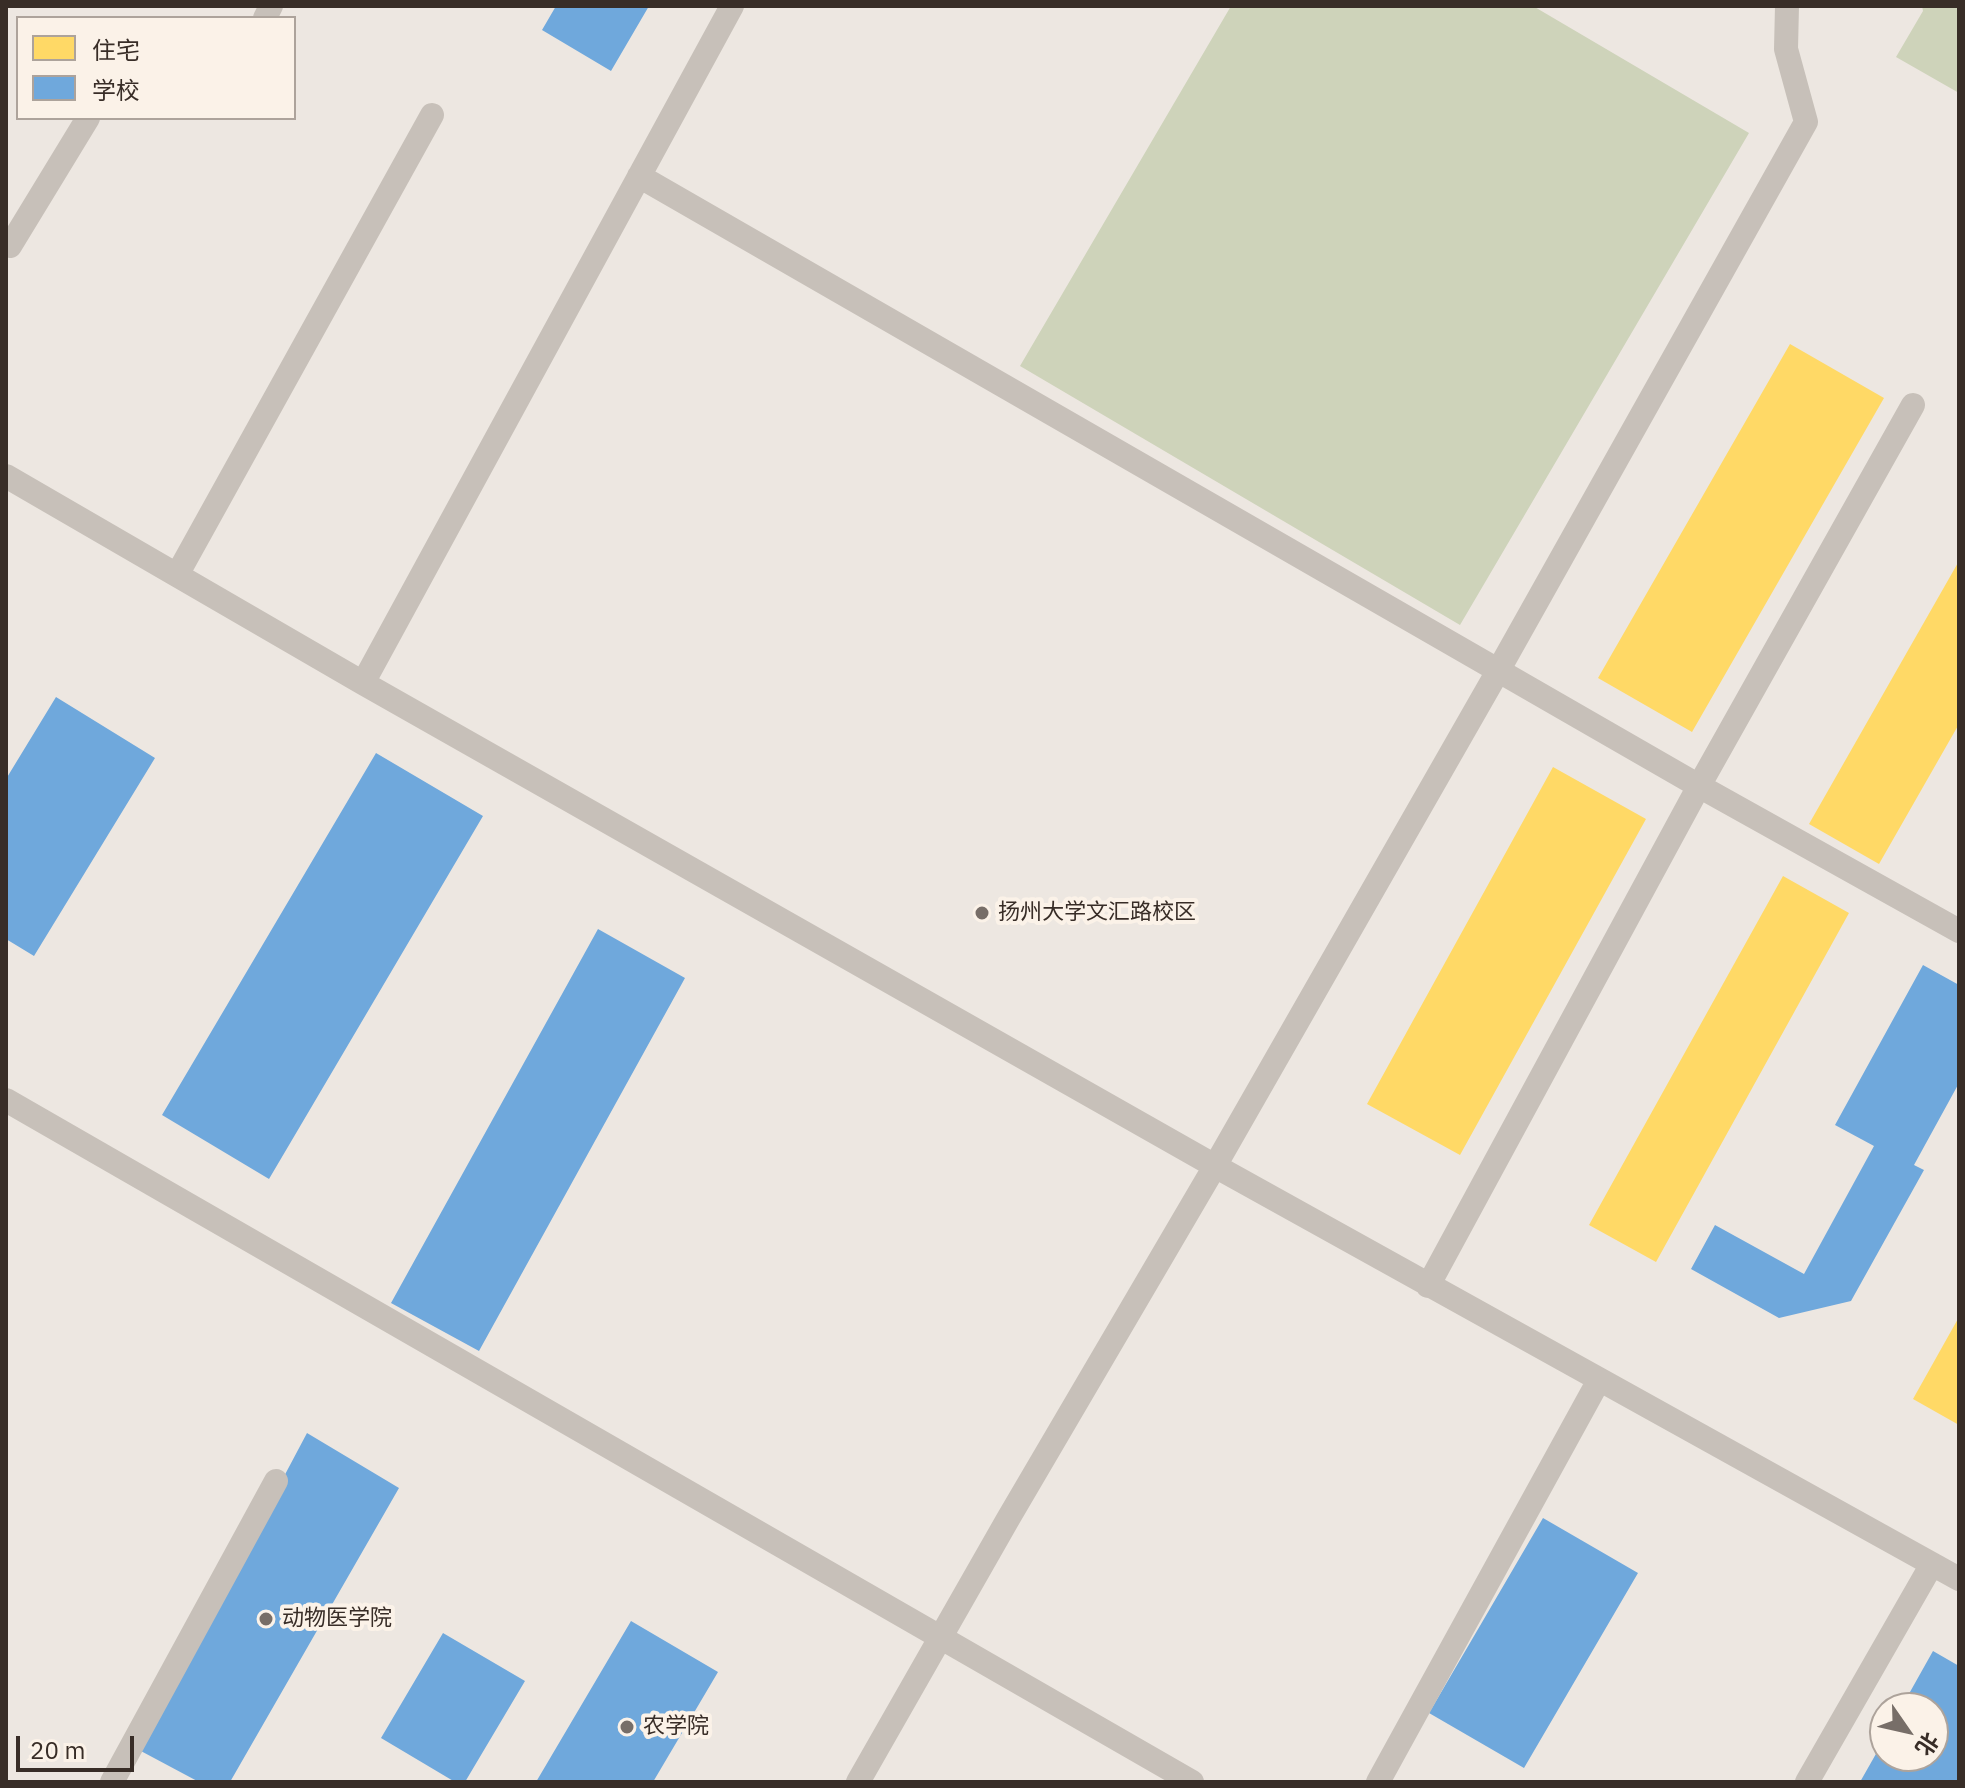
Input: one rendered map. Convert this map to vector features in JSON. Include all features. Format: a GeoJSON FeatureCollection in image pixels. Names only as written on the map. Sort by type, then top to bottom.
{"type":"FeatureCollection","features":[{"type":"Feature","properties":{"kind":"lane"},"geometry":{"type":"LineString","coordinates":[[363,683],[732,6]]}},
{"type":"Feature","properties":{"kind":"lane"},"geometry":{"type":"LineString","coordinates":[[858,1782],[1498,671],[1806,122],[1786,49],[1787,6]]}},
{"type":"Feature","properties":{"kind":"lane"},"geometry":{"type":"LineString","coordinates":[[177,575],[432,115]]}},
{"type":"Feature","properties":{"kind":"lane"},"geometry":{"type":"LineString","coordinates":[[10,246],[87,120]]}},
{"type":"Feature","properties":{"kind":"lane"},"geometry":{"type":"LineString","coordinates":[[639,176],[1699,786],[1959,931]]}},
{"type":"Feature","properties":{"kind":"lane"},"geometry":{"type":"LineString","coordinates":[[1428,1286],[1699,786],[1913,405]]}},
{"type":"Feature","properties":{"kind":"lane"},"geometry":{"type":"LineString","coordinates":[[6,476],[363,683],[1215,1166],[1959,1579]]}},
{"type":"Feature","properties":{"kind":"lane"},"geometry":{"type":"LineString","coordinates":[[6,1100],[1192,1782]]}},
{"type":"Feature","properties":{"kind":"lane"},"geometry":{"type":"LineString","coordinates":[[1378,1782],[1599,1380]]}},
{"type":"Feature","properties":{"kind":"lane"},"geometry":{"type":"LineString","coordinates":[[112,1782],[276,1481]]}},
{"type":"Feature","properties":{"kind":"lane"},"geometry":{"type":"LineString","coordinates":[[1807,1782],[1932,1564]]}},
{"type":"Feature","properties":{"kind":"green space"},"geometry":{"type":"Polygon","coordinates":[[[1231,6],[1533,6],[1749,133],[1460,625],[1020,366],[1231,6]]]}},
{"type":"Feature","properties":{"kind":"green space"},"geometry":{"type":"Polygon","coordinates":[[[1922,6],[1959,6],[1959,93],[1896,57],[1923,11],[1922,6]]]}},
{"type":"Feature","properties":{"kind":"building: 住宅"},"geometry":{"type":"Polygon","coordinates":[[[1790,344],[1884,398],[1692,732],[1598,678],[1790,344]]]}},
{"type":"Feature","properties":{"kind":"building: 住宅"},"geometry":{"type":"Polygon","coordinates":[[[1959,561],[1959,724],[1879,864],[1809,824],[1959,561]]]}},
{"type":"Feature","properties":{"kind":"building: 住宅"},"geometry":{"type":"Polygon","coordinates":[[[1553,767],[1646,819],[1460,1155],[1367,1104],[1553,767]]]}},
{"type":"Feature","properties":{"kind":"building: 住宅"},"geometry":{"type":"Polygon","coordinates":[[[1783,876],[1849,913],[1656,1262],[1589,1225],[1783,876]]]}},
{"type":"Feature","properties":{"kind":"building: 住宅"},"geometry":{"type":"Polygon","coordinates":[[[1959,1317],[1959,1425],[1913,1399],[1959,1317]]]}},
{"type":"Feature","properties":{"kind":"building: 学校"},"geometry":{"type":"Polygon","coordinates":[[[556,6],[649,6],[611,71],[542,30],[556,6]]]}},
{"type":"Feature","properties":{"kind":"building: 学校"},"geometry":{"type":"Polygon","coordinates":[[[56,697],[155,758],[34,956],[6,939],[6,779],[56,697]]]}},
{"type":"Feature","properties":{"kind":"building: 学校"},"geometry":{"type":"Polygon","coordinates":[[[376,753],[483,816],[269,1179],[162,1115],[376,753]]]}},
{"type":"Feature","properties":{"kind":"building: 学校"},"geometry":{"type":"Polygon","coordinates":[[[598,929],[685,978],[479,1351],[391,1303],[598,929]]]}},
{"type":"Feature","properties":{"kind":"building: 学校"},"geometry":{"type":"Polygon","coordinates":[[[1923,965],[1959,985],[1959,1083],[1914,1165],[1924,1170],[1851,1301],[1779,1318],[1691,1269],[1715,1225],[1804,1274],[1874,1146],[1835,1125],[1923,965]]]}},
{"type":"Feature","properties":{"kind":"building: 学校","name":"动物医学院"},"geometry":{"type":"Polygon","coordinates":[[[307,1433],[399,1488],[230,1782],[199,1782],[139,1750],[307,1433]]]}},
{"type":"Feature","properties":{"kind":"building: 学校"},"geometry":{"type":"Polygon","coordinates":[[[1543,1518],[1638,1573],[1524,1768],[1429,1713],[1543,1518]]]}},
{"type":"Feature","properties":{"kind":"building: 学校","name":"农学院"},"geometry":{"type":"Polygon","coordinates":[[[631,1621],[718,1672],[653,1782],[536,1782],[631,1621]]]}},
{"type":"Feature","properties":{"kind":"building: 学校"},"geometry":{"type":"Polygon","coordinates":[[[443,1633],[525,1681],[465,1782],[455,1782],[381,1738],[443,1633]]]}},
{"type":"Feature","properties":{"kind":"building: 学校"},"geometry":{"type":"Polygon","coordinates":[[[1933,1651],[1959,1666],[1959,1782],[1860,1782],[1869,1766],[1869,1772],[1949,1772],[1949,1692],[1910,1692],[1933,1651]]]}},
{"type":"Feature","properties":{"kind":"place","name":"扬州大学文汇路校区"},"geometry":{"type":"Point","coordinates":[982,913]}},
{"type":"Feature","properties":{"kind":"place","name":"动物医学院"},"geometry":{"type":"Point","coordinates":[266,1619]}},
{"type":"Feature","properties":{"kind":"place","name":"农学院"},"geometry":{"type":"Point","coordinates":[627,1727]}}]}
